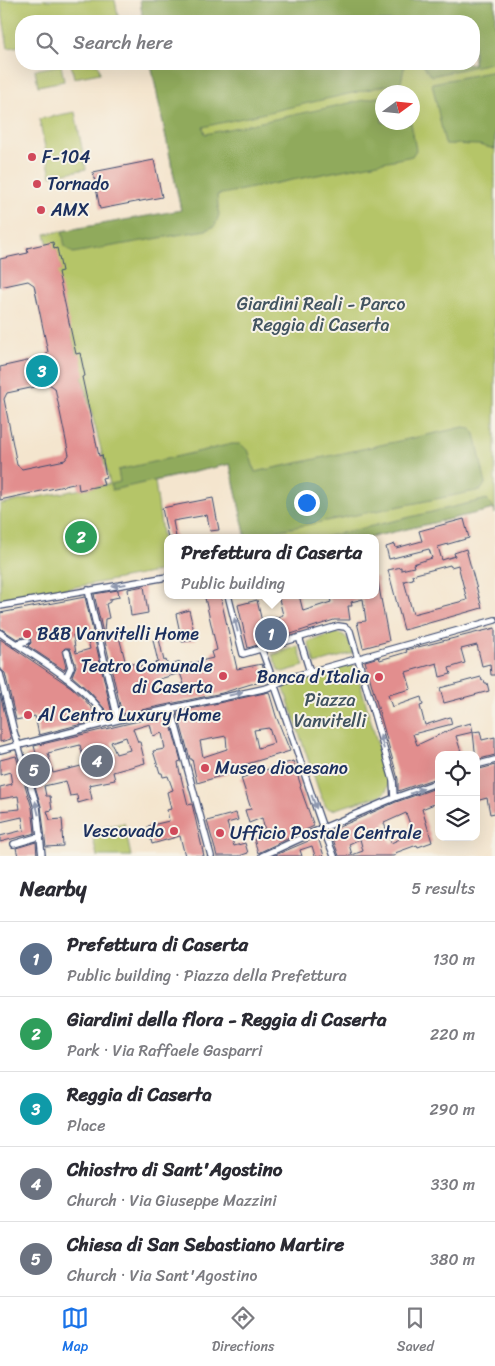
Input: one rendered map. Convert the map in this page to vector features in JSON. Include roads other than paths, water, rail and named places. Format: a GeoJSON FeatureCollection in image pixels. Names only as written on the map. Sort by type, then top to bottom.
{"type":"FeatureCollection","features":[{"type":"Feature","properties":{"kind":"street"},"geometry":{"type":"LineString","coordinates":[[0,606],[164,578]]}},
{"type":"Feature","properties":{"kind":"street"},"geometry":{"type":"LineString","coordinates":[[88,590],[118,720]]}},
{"type":"Feature","properties":{"kind":"street"},"geometry":{"type":"LineString","coordinates":[[229,599],[244,654],[299,636],[338,626],[345,627],[350,631],[393,780],[394,798]]}},
{"type":"Feature","properties":{"kind":"street"},"geometry":{"type":"LineString","coordinates":[[0,750],[109,722],[276,687],[310,672],[495,620]]}},
{"type":"Feature","properties":{"kind":"street"},"geometry":{"type":"LineString","coordinates":[[0,633],[66,678],[96,704],[109,722]]}},
{"type":"Feature","properties":{"kind":"street"},"geometry":{"type":"LineString","coordinates":[[299,636],[310,672]]}},
{"type":"Feature","properties":{"kind":"street"},"geometry":{"type":"LineString","coordinates":[[15,644],[27,641]]}},
{"type":"Feature","properties":{"kind":"street"},"geometry":{"type":"LineString","coordinates":[[261,648],[334,856]]}},
{"type":"Feature","properties":{"kind":"street"},"geometry":{"type":"LineString","coordinates":[[66,678],[71,667],[67,652]]}},
{"type":"Feature","properties":{"kind":"street"},"geometry":{"type":"LineString","coordinates":[[0,674],[18,746],[37,807],[42,856]]}},
{"type":"Feature","properties":{"kind":"street"},"geometry":{"type":"LineString","coordinates":[[171,708],[211,856]]}},
{"type":"Feature","properties":{"kind":"street"},"geometry":{"type":"LineString","coordinates":[[480,765],[495,760]]}},
{"type":"Feature","properties":{"kind":"street"},"geometry":{"type":"LineString","coordinates":[[262,856],[394,798],[435,783]]}},
{"type":"Feature","properties":{"kind":"street"},"geometry":{"type":"LineString","coordinates":[[14,844],[41,836]]}},
{"type":"Feature","properties":{"kind":"place","name":"F-104"},"geometry":{"type":"Point","coordinates":[32,157]}},
{"type":"Feature","properties":{"kind":"place","name":"Tornado"},"geometry":{"type":"Point","coordinates":[37,184]}},
{"type":"Feature","properties":{"kind":"place","name":"AMX"},"geometry":{"type":"Point","coordinates":[41,210]}},
{"type":"Feature","properties":{"kind":"place","name":"Reggia di Caserta"},"geometry":{"type":"Point","coordinates":[42,371]}},
{"type":"Feature","properties":{"kind":"place","name":"Giardini della flora - Reggia di Caserta"},"geometry":{"type":"Point","coordinates":[81,537]}},
{"type":"Feature","properties":{"kind":"place","name":"B&B Vanvitelli Home"},"geometry":{"type":"Point","coordinates":[27,634]}},
{"type":"Feature","properties":{"kind":"place","name":"Prefettura di Caserta"},"geometry":{"type":"Point","coordinates":[271,634]}},
{"type":"Feature","properties":{"kind":"place","name":"Teatro Comunale di Caserta"},"geometry":{"type":"Point","coordinates":[223,676]}},
{"type":"Feature","properties":{"kind":"place","name":"Banca d'Italia"},"geometry":{"type":"Point","coordinates":[379,677]}},
{"type":"Feature","properties":{"kind":"place","name":"Al Centro Luxury Home"},"geometry":{"type":"Point","coordinates":[28,715]}},
{"type":"Feature","properties":{"kind":"place","name":"Chiostro di Sant'Agostino"},"geometry":{"type":"Point","coordinates":[97,761]}},
{"type":"Feature","properties":{"kind":"place","name":"Museo diocesano"},"geometry":{"type":"Point","coordinates":[205,768]}},
{"type":"Feature","properties":{"kind":"place","name":"Chiesa di San Sebastiano Martire"},"geometry":{"type":"Point","coordinates":[34,770]}},
{"type":"Feature","properties":{"kind":"place","name":"Vescovado"},"geometry":{"type":"Point","coordinates":[174,831]}},
{"type":"Feature","properties":{"kind":"place","name":"Ufficio Postale Centrale"},"geometry":{"type":"Point","coordinates":[220,833]}},
{"type":"Feature","properties":{"kind":"park label","name":"Giardini Reali - Parco Reggia di Caserta"},"geometry":{"type":"Point","coordinates":[321,314]}},
{"type":"Feature","properties":{"kind":"park label","name":"Piazza Vanvitelli"},"geometry":{"type":"Point","coordinates":[330,710]}}]}
